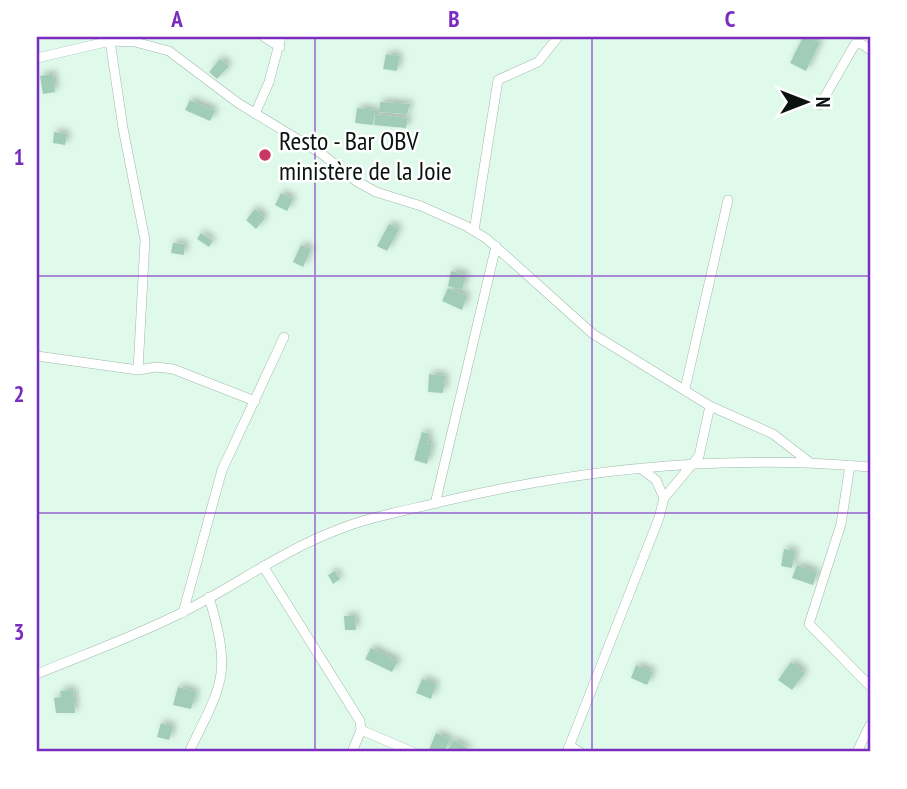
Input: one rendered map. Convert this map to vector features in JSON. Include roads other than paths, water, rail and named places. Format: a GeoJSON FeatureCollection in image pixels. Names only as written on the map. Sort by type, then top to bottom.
{"type":"FeatureCollection","features":[{"type":"Feature","properties":{"kind":"street"},"geometry":{"type":"LineString","coordinates":[[256,114],[280,42],[264,37]]}},
{"type":"Feature","properties":{"kind":"street"},"geometry":{"type":"LineString","coordinates":[[474,231],[498,80],[538,62],[558,37]]}},
{"type":"Feature","properties":{"kind":"street"},"geometry":{"type":"LineString","coordinates":[[37,58],[127,39],[169,51],[256,114],[323,154],[376,192],[421,206],[474,231],[496,246],[593,334],[710,405],[773,434],[808,461]]}},
{"type":"Feature","properties":{"kind":"street"},"geometry":{"type":"LineString","coordinates":[[110,41],[122,128],[145,240],[138,370]]}},
{"type":"Feature","properties":{"kind":"street"},"geometry":{"type":"LineString","coordinates":[[820,105],[855,44],[862,44],[870,50]]}},
{"type":"Feature","properties":{"kind":"street"},"geometry":{"type":"LineString","coordinates":[[685,389],[728,200]]}},
{"type":"Feature","properties":{"kind":"street"},"geometry":{"type":"LineString","coordinates":[[435,504],[496,246]]}},
{"type":"Feature","properties":{"kind":"street"},"geometry":{"type":"LineString","coordinates":[[183,612],[222,470],[284,337]]}},
{"type":"Feature","properties":{"kind":"street"},"geometry":{"type":"LineString","coordinates":[[37,356],[138,370],[156,367],[183,371],[256,401]]}},
{"type":"Feature","properties":{"kind":"street"},"geometry":{"type":"LineString","coordinates":[[580,752],[568,749],[659,518],[664,498],[699,456],[710,405]]}},
{"type":"Feature","properties":{"kind":"street"},"geometry":{"type":"LineString","coordinates":[[37,674],[183,612],[263,566],[340,528],[495,489],[639,467],[694,463],[808,461],[870,467]]}},
{"type":"Feature","properties":{"kind":"street"},"geometry":{"type":"LineString","coordinates":[[850,465],[841,524],[809,624],[870,686]]}},
{"type":"Feature","properties":{"kind":"street"},"geometry":{"type":"LineString","coordinates":[[639,467],[656,480],[664,498]]}},
{"type":"Feature","properties":{"kind":"street"},"geometry":{"type":"LineString","coordinates":[[263,566],[360,721],[361,730],[352,752]]}},
{"type":"Feature","properties":{"kind":"street"},"geometry":{"type":"LineString","coordinates":[[188,752],[219,691],[223,668],[223,643],[209,597]]}},
{"type":"Feature","properties":{"kind":"street"},"geometry":{"type":"LineString","coordinates":[[858,752],[870,725]]}},
{"type":"Feature","properties":{"kind":"street"},"geometry":{"type":"LineString","coordinates":[[361,730],[413,752]]}},
{"type":"Feature","properties":{"kind":"place","name":"Resto - Bar OBV ministère de la Joie"},"geometry":{"type":"Point","coordinates":[265,155]}}]}
